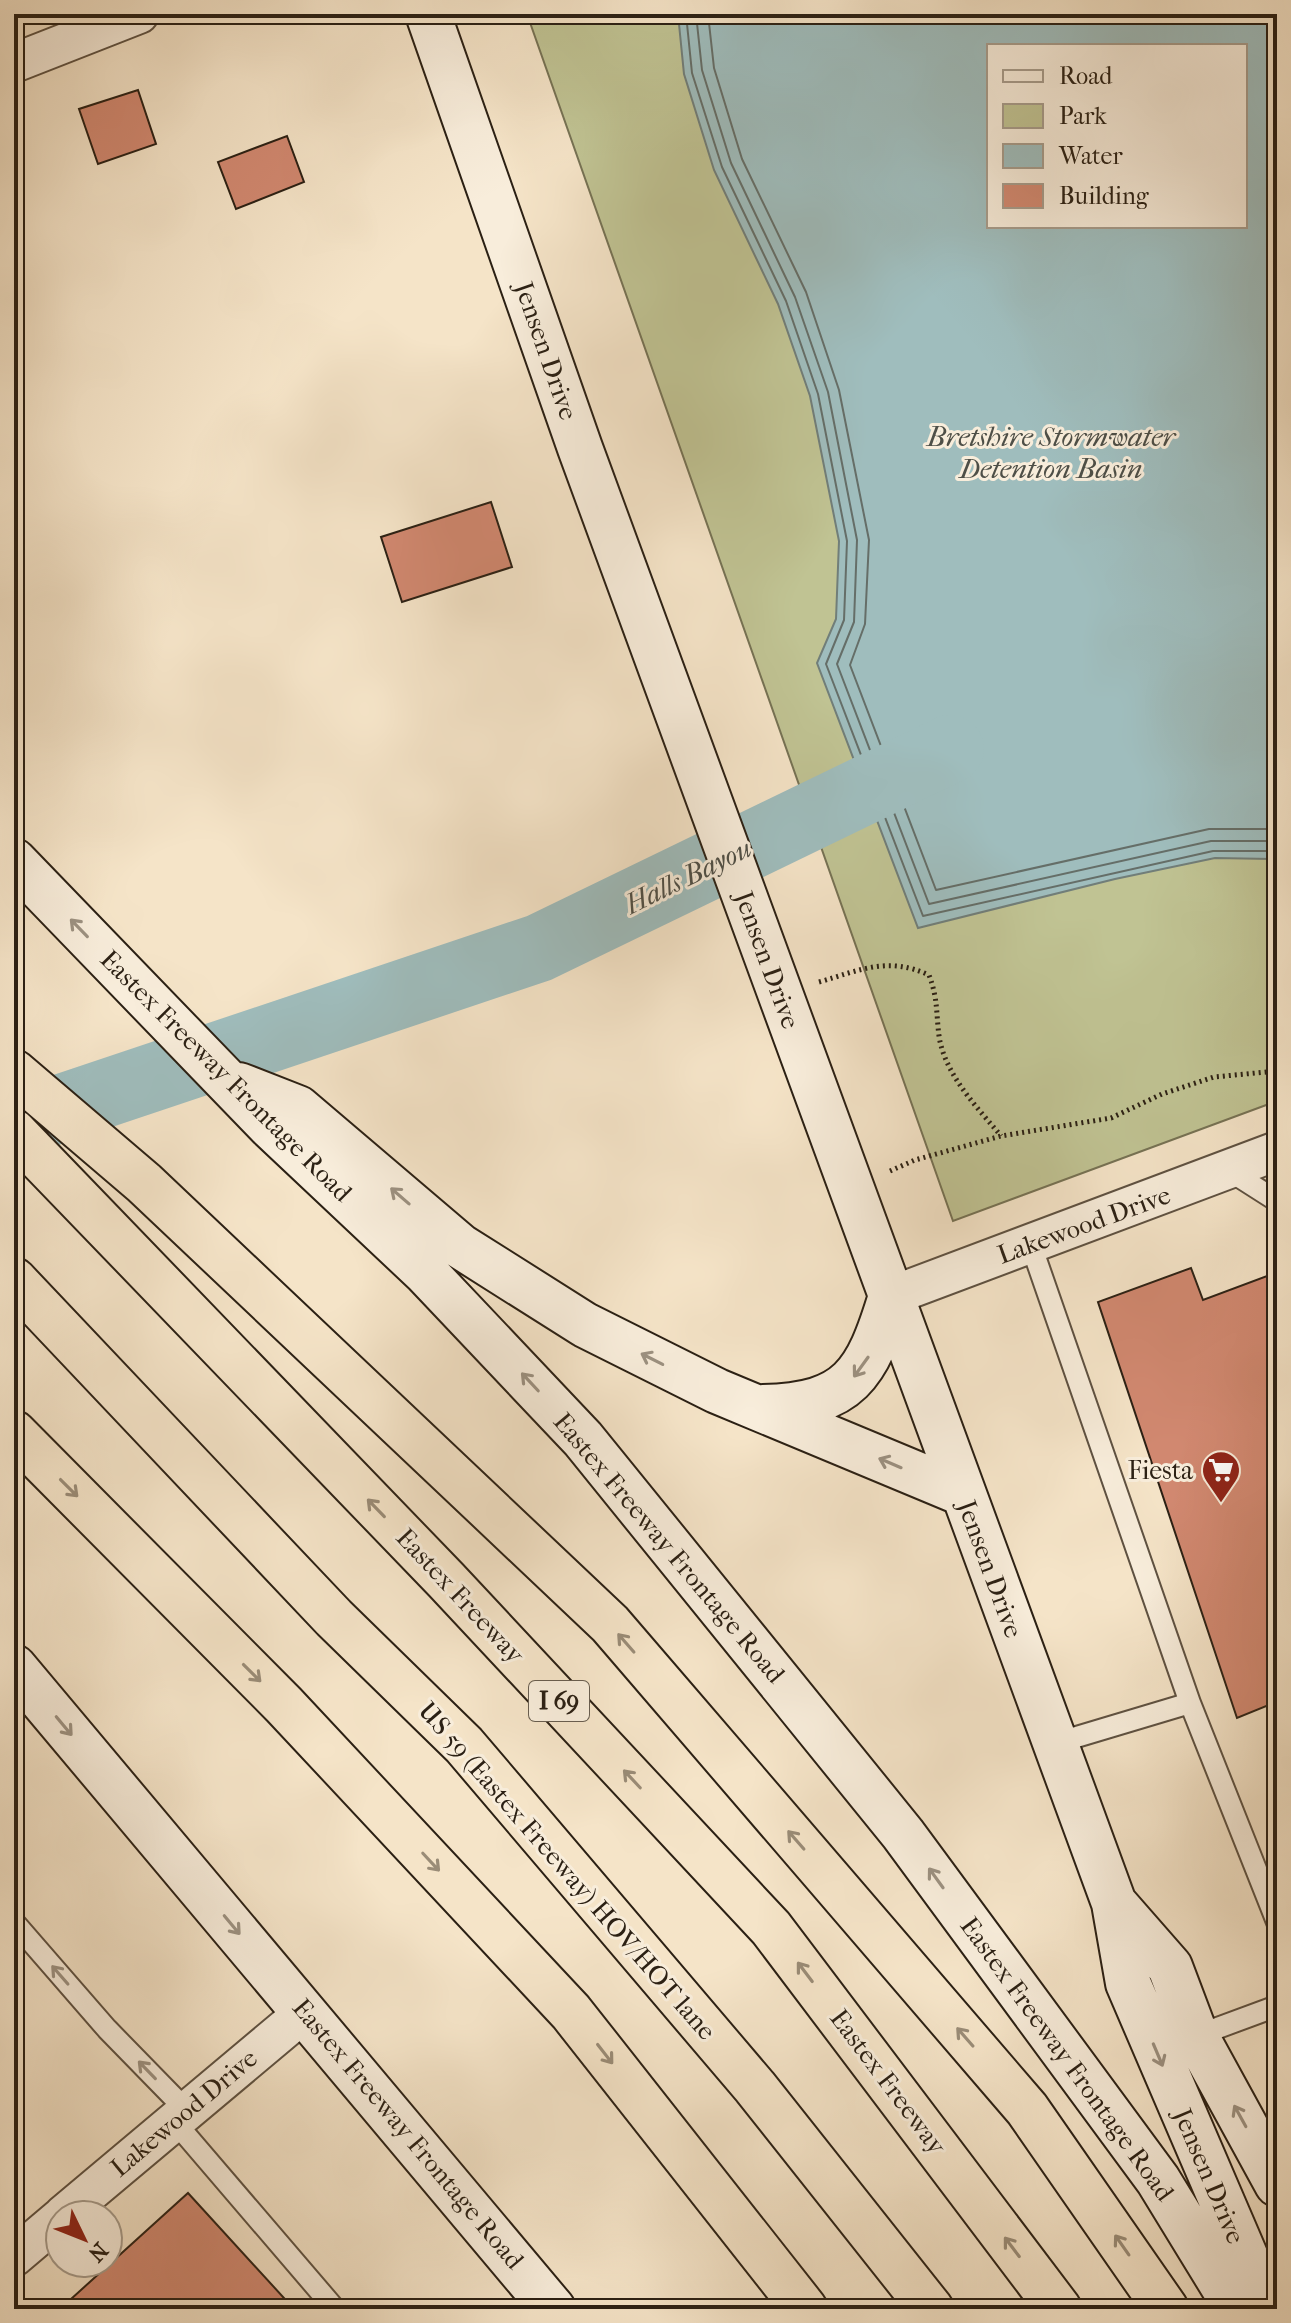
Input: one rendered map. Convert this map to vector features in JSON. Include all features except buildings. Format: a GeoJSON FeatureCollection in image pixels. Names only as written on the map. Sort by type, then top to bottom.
{"type":"FeatureCollection","features":[{"type":"Feature","properties":{"kind":"highway"},"geometry":{"type":"LineString","coordinates":[[14,1072],[144,1183],[610,1624],[1027,2109],[1166,2309]]}},
{"type":"Feature","properties":{"kind":"highway","name":"Eastex Freeway"},"geometry":{"type":"LineString","coordinates":[[14,1132],[446,1580],[771,1928],[1059,2309]]}},
{"type":"Feature","properties":{"kind":"highway","name":"US 59 (Eastex Freeway) HOV/HOT lane"},"geometry":{"type":"LineString","coordinates":[[14,1280],[334,1618],[464,1745],[755,2087],[931,2309]]}},
{"type":"Feature","properties":{"kind":"highway"},"geometry":{"type":"LineString","coordinates":[[14,1433],[284,1705],[571,2012],[805,2309]]}},
{"type":"Feature","properties":{"kind":"main road","name":"Jensen Drive"},"geometry":{"type":"LineString","coordinates":[[428,14],[580,448],[1053,1744],[1114,1903],[1128,1983],[1268,2309]]}},
{"type":"Feature","properties":{"kind":"main road","name":"Eastex Freeway Frontage Road"},"geometry":{"type":"LineString","coordinates":[[14,861],[201,1056],[232,1083],[270,1126],[425,1272],[583,1439],[903,1834],[1158,2180],[1237,2309]]}},
{"type":"Feature","properties":{"kind":"main road"},"geometry":{"type":"LineString","coordinates":[[232,1083],[298,1108],[460,1246],[585,1325],[717,1391],[962,1493]]}},
{"type":"Feature","properties":{"kind":"main road"},"geometry":{"type":"LineString","coordinates":[[759,1407],[788,1406],[832,1396],[859,1373],[877,1341],[891,1296]]}},
{"type":"Feature","properties":{"kind":"main road","name":"Eastex Freeway Frontage Road"},"geometry":{"type":"LineString","coordinates":[[14,1667],[306,2011],[553,2309]]}},
{"type":"Feature","properties":{"kind":"main road","name":"Jensen Drive"},"geometry":{"type":"LineString","coordinates":[[1114,1903],[1170,1967],[1196,2036],[1277,2184]]}},
{"type":"Feature","properties":{"kind":"street"},"geometry":{"type":"LineString","coordinates":[[14,63],[139,14]]}},
{"type":"Feature","properties":{"kind":"street","name":"Lakewood Drive"},"geometry":{"type":"LineString","coordinates":[[891,1296],[1277,1151]]}},
{"type":"Feature","properties":{"kind":"street","name":"Lakewood Drive"},"geometry":{"type":"LineString","coordinates":[[81,2199],[306,2011]]}},
{"type":"Feature","properties":{"kind":"street","name":"Lakewood Drive"},"geometry":{"type":"LineString","coordinates":[[14,2257],[44,2231]]}},
{"type":"Feature","properties":{"kind":"lane"},"geometry":{"type":"LineString","coordinates":[[1230,1171],[1277,1201]]}},
{"type":"Feature","properties":{"kind":"lane"},"geometry":{"type":"LineString","coordinates":[[1031,1245],[1190,1703],[1277,1922]]}},
{"type":"Feature","properties":{"kind":"lane"},"geometry":{"type":"LineString","coordinates":[[1053,1744],[1190,1703]]}},
{"type":"Feature","properties":{"kind":"lane"},"geometry":{"type":"LineString","coordinates":[[14,1922],[180,2116],[335,2309]]}},
{"type":"Feature","properties":{"kind":"lane"},"geometry":{"type":"LineString","coordinates":[[1196,2036],[1277,2006]]}},
{"type":"Feature","properties":{"kind":"path"},"geometry":{"type":"LineString","coordinates":[[776,983],[884,964],[907,965],[929,975],[938,998],[939,1037],[945,1056],[958,1083],[1001,1136]]}},
{"type":"Feature","properties":{"kind":"path"},"geometry":{"type":"LineString","coordinates":[[851,1189],[915,1160],[1001,1136],[1111,1118],[1162,1094],[1214,1077],[1277,1071]]}},
{"type":"Feature","properties":{"kind":"green space","name":"Bretshire Stormwater Detention Basin"},"geometry":{"type":"Polygon","coordinates":[[[527,14],[1277,14],[1277,1101],[953,1221],[527,14]]]}},
{"type":"Feature","properties":{"kind":"water","name":"Bretshire Stormwater Detention Basin"},"geometry":{"type":"Polygon","coordinates":[[[678,14],[1277,14],[1277,859],[1215,858],[1115,879],[918,928],[817,663],[836,619],[839,541],[810,396],[778,304],[714,170],[684,74],[678,14]]]}},
{"type":"Feature","properties":{"kind":"waterway","name":"Halls Bayou"},"geometry":{"type":"LineString","coordinates":[[14,1124],[539,948],[950,749]]}},
{"type":"Feature","properties":{"kind":"place","name":"Fiesta"},"geometry":{"type":"Point","coordinates":[1221,1504]}}]}
